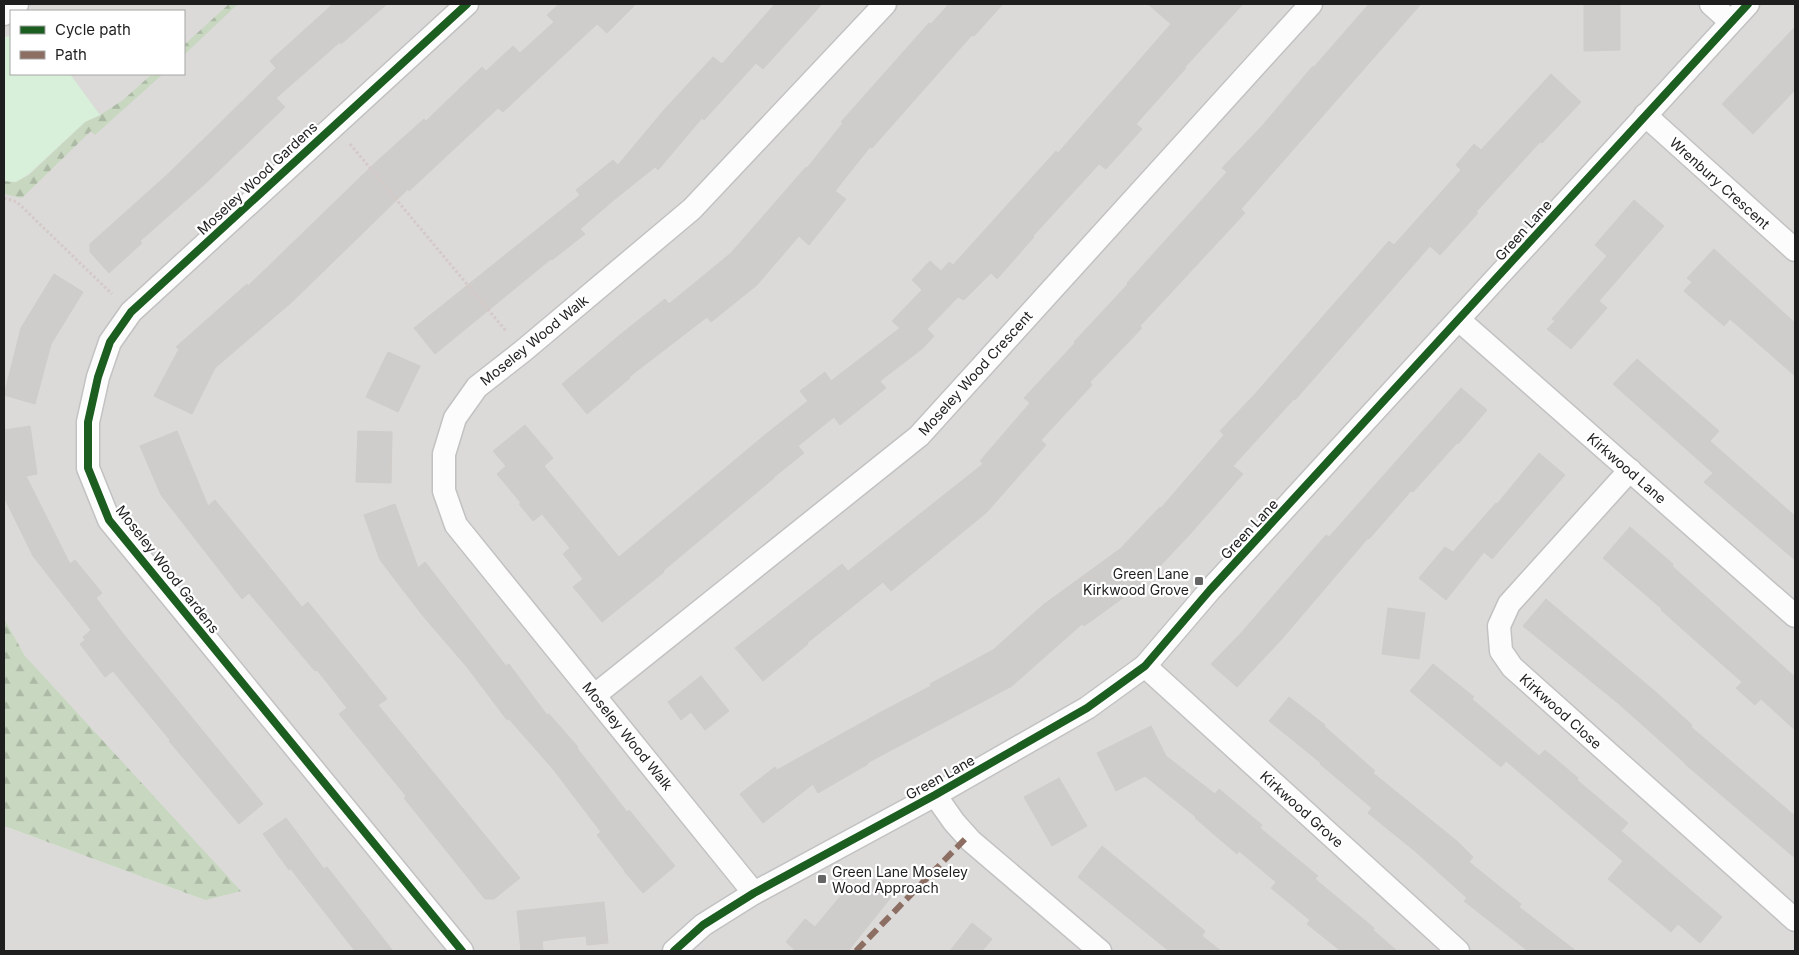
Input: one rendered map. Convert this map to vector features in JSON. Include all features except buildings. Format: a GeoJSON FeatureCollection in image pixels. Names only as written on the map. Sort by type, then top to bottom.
{"type":"FeatureCollection","features":[{"type":"Feature","properties":{"kind":"street"},"geometry":{"type":"LineString","coordinates":[[4,14],[17,4]]}},
{"type":"Feature","properties":{"kind":"street","name":"Moseley Wood Gardens"},"geometry":{"type":"LineString","coordinates":[[462,951],[109,520],[88,468],[88,422],[98,377],[110,342],[131,312],[467,4]]}},
{"type":"Feature","properties":{"kind":"street","name":"Moseley Wood Walk"},"geometry":{"type":"LineString","coordinates":[[754,893],[595,694],[456,525],[444,491],[444,454],[455,418],[476,386],[523,351],[692,209],[885,4]]}},
{"type":"Feature","properties":{"kind":"street","name":"Moseley Wood Crescent"},"geometry":{"type":"LineString","coordinates":[[595,694],[919,436],[1311,4]]}},
{"type":"Feature","properties":{"kind":"street"},"geometry":{"type":"LineString","coordinates":[[1711,4],[1731,22]]}},
{"type":"Feature","properties":{"kind":"street","name":"Green Lane"},"geometry":{"type":"LineString","coordinates":[[674,951],[703,925],[754,893],[935,795],[1087,708],[1145,666],[1210,590],[1748,4]]}},
{"type":"Feature","properties":{"kind":"street","name":"Wrenbury Crescent"},"geometry":{"type":"LineString","coordinates":[[1645,115],[1795,250]]}},
{"type":"Feature","properties":{"kind":"street","name":"Kirkwood Lane"},"geometry":{"type":"LineString","coordinates":[[1459,320],[1795,616]]}},
{"type":"Feature","properties":{"kind":"street","name":"Kirkwood Close"},"geometry":{"type":"LineString","coordinates":[[1630,470],[1509,604],[1499,626],[1501,651],[1512,667],[1795,920]]}},
{"type":"Feature","properties":{"kind":"street","name":"Kirkwood Grove"},"geometry":{"type":"LineString","coordinates":[[1145,666],[1458,951]]}},
{"type":"Feature","properties":{"kind":"street"},"geometry":{"type":"LineString","coordinates":[[935,795],[954,822],[971,841],[1100,951]]}},
{"type":"Feature","properties":{"kind":"path"},"geometry":{"type":"LineString","coordinates":[[333,125],[523,351]]}},
{"type":"Feature","properties":{"kind":"path"},"geometry":{"type":"LineString","coordinates":[[4,198],[17,202],[131,312]]}},
{"type":"Feature","properties":{"kind":"shaded area"},"geometry":{"type":"Polygon","coordinates":[[[4,4],[1795,4],[1795,951],[4,951],[4,826],[205,900],[25,656],[4,618],[4,4]]]}},
{"type":"Feature","properties":{"kind":"green space"},"geometry":{"type":"Polygon","coordinates":[[[229,4],[238,4],[185,54],[185,44],[229,4]]]}},
{"type":"Feature","properties":{"kind":"green space"},"geometry":{"type":"Polygon","coordinates":[[[10,36],[10,75],[71,75],[100,115],[85,122],[29,174],[16,182],[4,181],[4,37],[10,36]]]}},
{"type":"Feature","properties":{"kind":"green space"},"geometry":{"type":"Polygon","coordinates":[[[151,75],[162,75],[95,135],[91,131],[22,198],[4,194],[4,181],[16,182],[29,175],[85,122],[123,100],[151,75]]]}},
{"type":"Feature","properties":{"kind":"green space"},"geometry":{"type":"Polygon","coordinates":[[[4,618],[25,656],[241,891],[205,900],[4,826],[4,618]]]}},
{"type":"Feature","properties":{"kind":"marked path"},"geometry":{"type":"LineString","coordinates":[[856,951],[967,837]]}},
{"type":"Feature","properties":{"kind":"cycle path"},"geometry":{"type":"LineString","coordinates":[[462,951],[109,520],[88,468],[88,422],[98,377],[110,342],[131,312],[467,4]]}},
{"type":"Feature","properties":{"kind":"cycle path"},"geometry":{"type":"LineString","coordinates":[[674,951],[703,925],[754,893],[935,795],[1087,708],[1145,666],[1210,590],[1748,4]]}},
{"type":"Feature","properties":{"kind":"place","name":"Green Lane Kirkwood Grove"},"geometry":{"type":"Point","coordinates":[1199,581]}},
{"type":"Feature","properties":{"kind":"place","name":"Green Lane Moseley Wood Approach"},"geometry":{"type":"Point","coordinates":[822,879]}}]}
